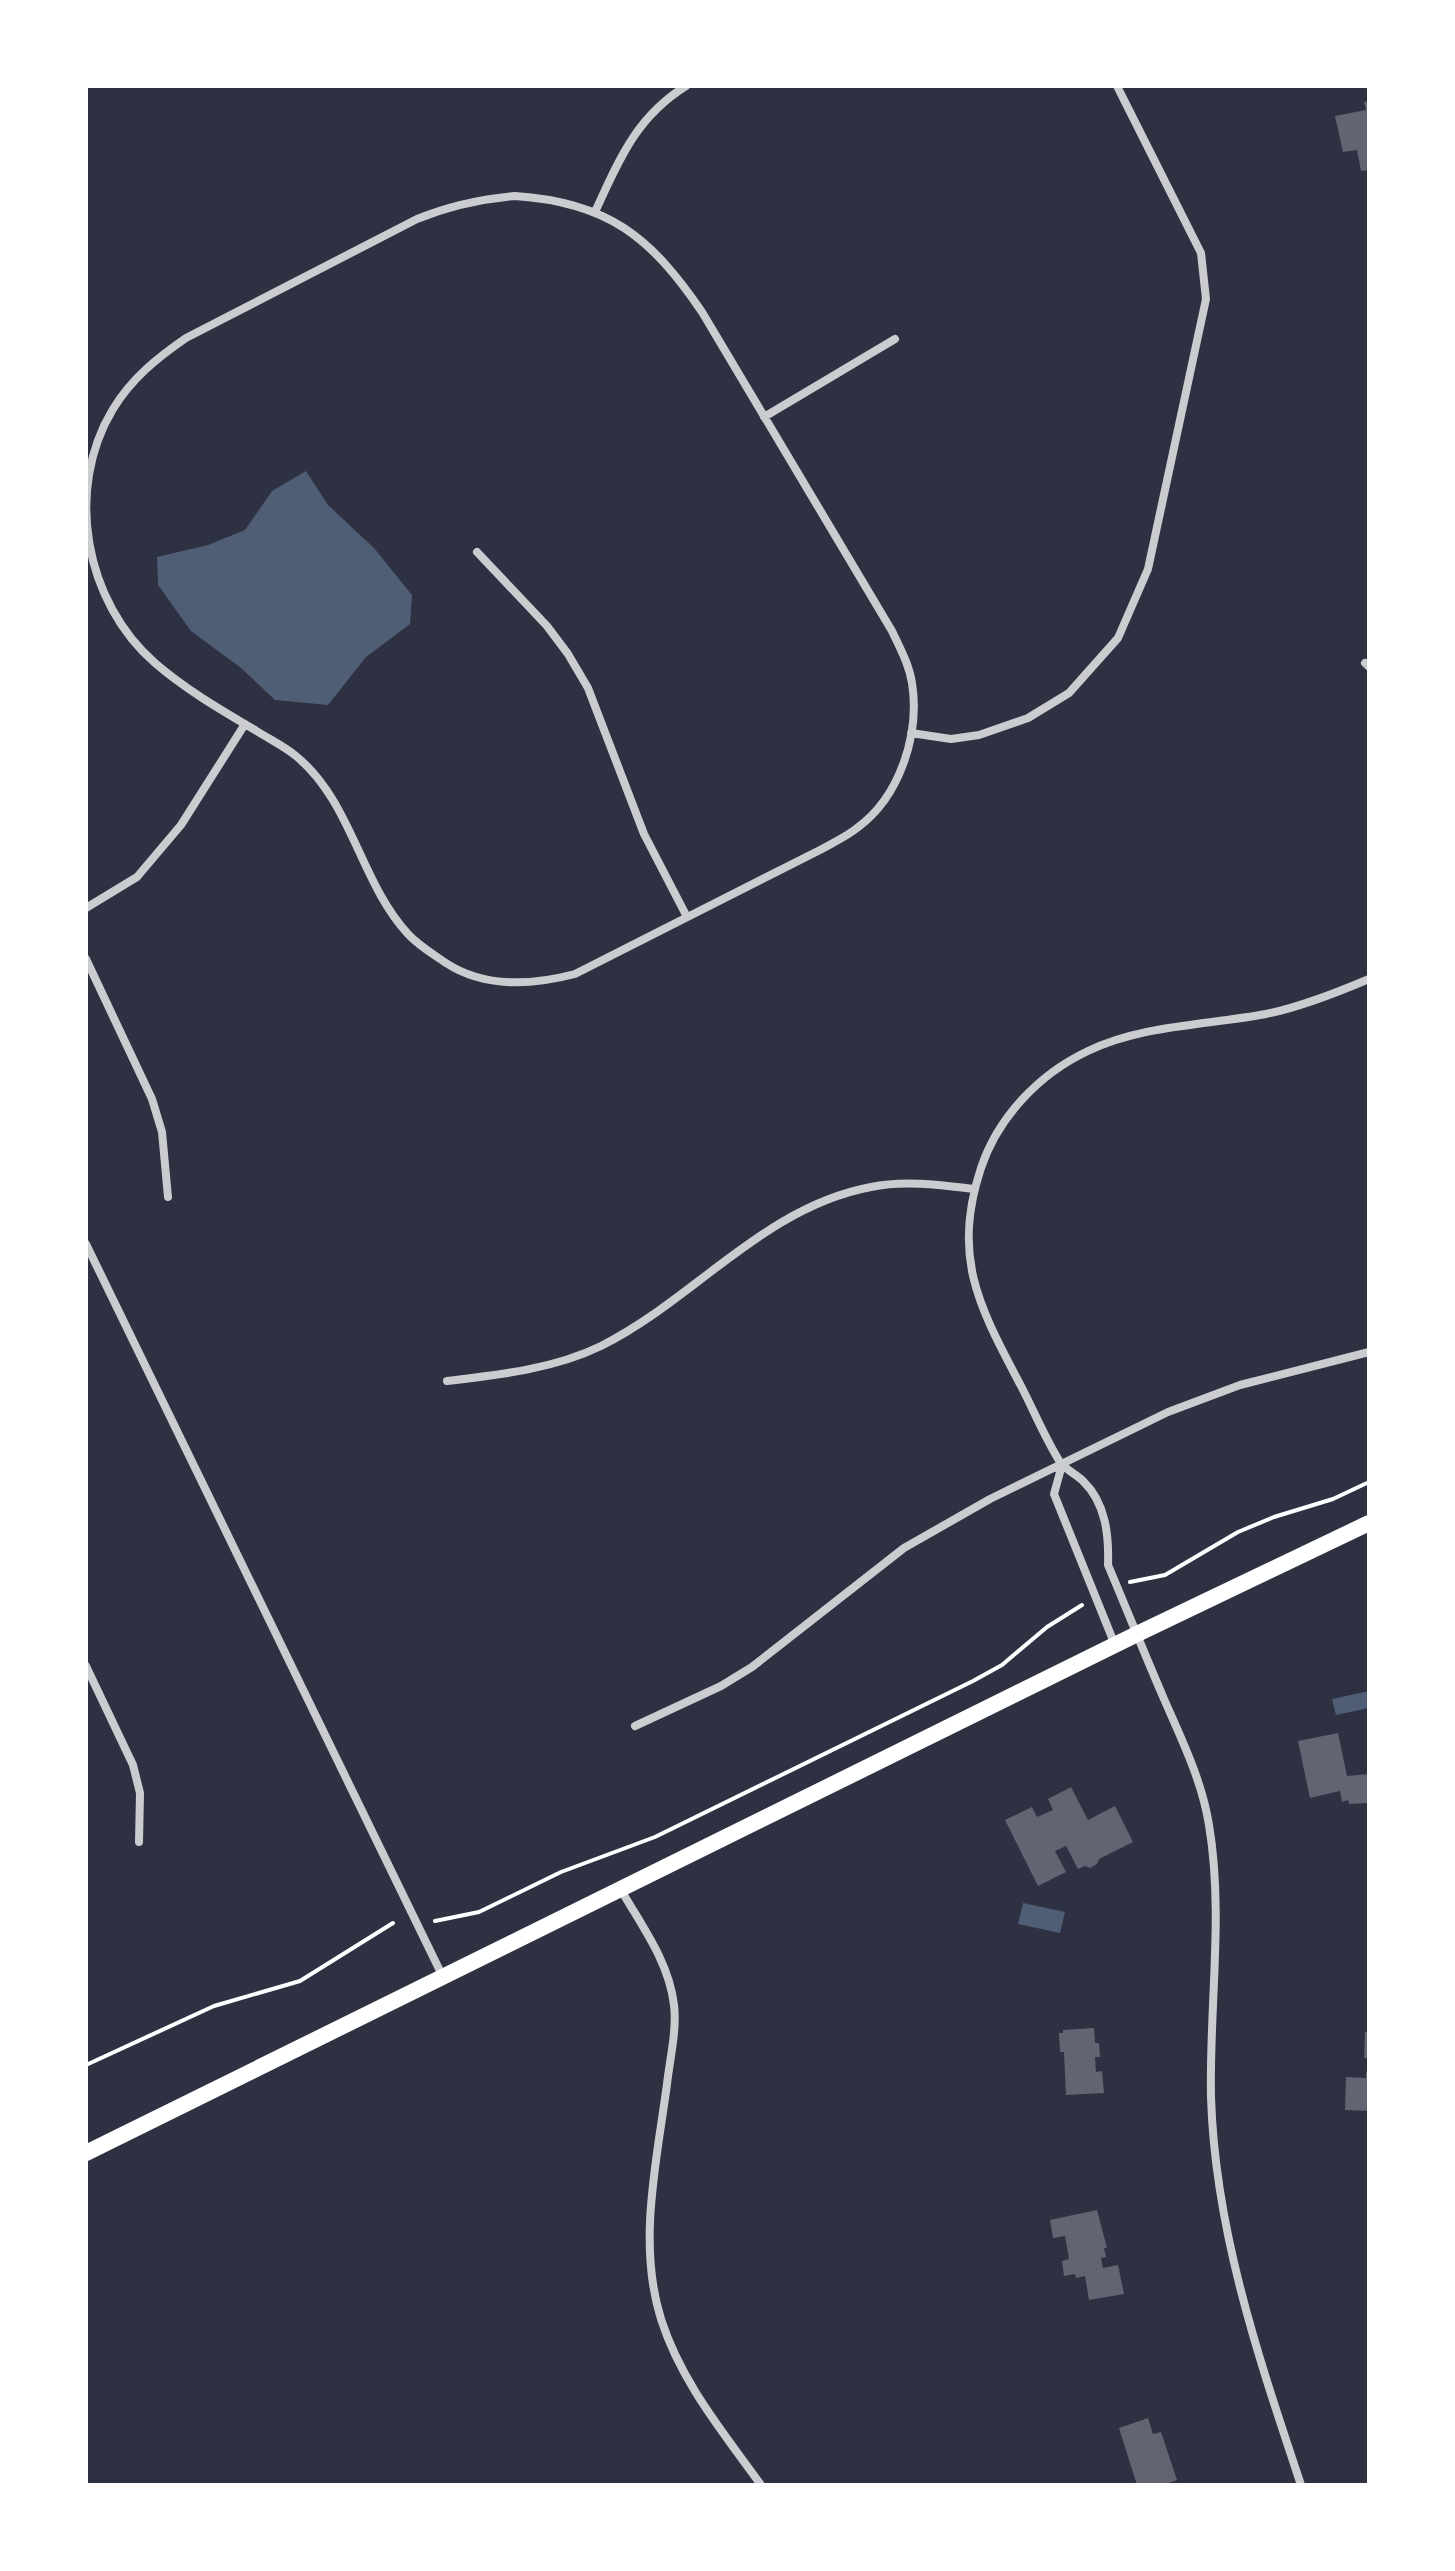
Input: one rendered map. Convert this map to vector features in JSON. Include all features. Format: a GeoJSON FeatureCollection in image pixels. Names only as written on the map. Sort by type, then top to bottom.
{"type":"FeatureCollection","features":[{"type":"Feature","properties":{"kind":"main road"},"geometry":{"type":"LineString","coordinates":[[86,2153],[442,1975],[1369,1523]]}},
{"type":"Feature","properties":{"kind":"street"},"geometry":{"type":"LineString","coordinates":[[595,212],[637,129],[666,98],[686,86]]}},
{"type":"Feature","properties":{"kind":"street"},"geometry":{"type":"LineString","coordinates":[[911,733],[951,739],[979,735],[1028,718],[1069,693],[1118,638],[1148,569],[1206,299],[1201,253],[1117,86]]}},
{"type":"Feature","properties":{"kind":"street"},"geometry":{"type":"LineString","coordinates":[[515,196],[551,198],[595,212],[624,227],[652,249],[677,276],[764,417],[904,656],[912,682],[914,707],[911,733],[896,780],[880,806],[858,828],[820,850],[575,974],[548,981],[520,983],[460,972],[421,947],[391,913],[334,802],[318,778],[295,755],[155,662],[117,619],[93,564],[87,500],[90,472],[99,442],[112,410],[155,359],[186,338],[417,219],[447,207],[483,199],[515,196]]}},
{"type":"Feature","properties":{"kind":"street"},"geometry":{"type":"LineString","coordinates":[[764,417],[895,339]]}},
{"type":"Feature","properties":{"kind":"street"},"geometry":{"type":"LineString","coordinates":[[477,552],[547,626],[588,688],[644,834],[687,917]]}},
{"type":"Feature","properties":{"kind":"street"},"geometry":{"type":"LineString","coordinates":[[86,908],[137,877],[181,825],[245,724]]}},
{"type":"Feature","properties":{"kind":"street"},"geometry":{"type":"LineString","coordinates":[[86,959],[152,1099],[162,1132],[168,1197]]}},
{"type":"Feature","properties":{"kind":"street"},"geometry":{"type":"LineString","coordinates":[[1301,2485],[1252,2335],[1229,2244],[1216,2156],[1211,2096],[1215,1906],[1209,1822],[1196,1775],[1108,1565],[1109,1533],[1097,1501],[1085,1482],[1062,1465],[976,1295],[969,1212],[987,1149],[1011,1111],[1039,1082],[1086,1051],[1140,1034],[1269,1013],[1339,992],[1369,979]]}},
{"type":"Feature","properties":{"kind":"street"},"geometry":{"type":"LineString","coordinates":[[447,1381],[575,1357],[600,1346],[649,1319],[784,1219],[844,1193],[874,1186],[913,1184],[974,1189]]}},
{"type":"Feature","properties":{"kind":"street"},"geometry":{"type":"LineString","coordinates":[[86,1244],[442,1975]]}},
{"type":"Feature","properties":{"kind":"street"},"geometry":{"type":"LineString","coordinates":[[635,1726],[697,1698],[752,1667],[904,1548],[990,1499],[1168,1412],[1240,1385],[1369,1352]]}},
{"type":"Feature","properties":{"kind":"street"},"geometry":{"type":"LineString","coordinates":[[1062,1465],[1054,1494],[1115,1645]]}},
{"type":"Feature","properties":{"kind":"street"},"geometry":{"type":"LineString","coordinates":[[86,1666],[133,1765],[140,1793],[139,1842]]}},
{"type":"Feature","properties":{"kind":"street"},"geometry":{"type":"LineString","coordinates":[[621,1889],[657,1951],[674,2006],[651,2222],[652,2270],[661,2319],[692,2389],[761,2485]]}},
{"type":"Feature","properties":{"kind":"path"},"geometry":{"type":"LineString","coordinates":[[1118,1587],[1139,1579],[1165,1575],[1238,1532],[1333,1499],[1369,1482]]}},
{"type":"Feature","properties":{"kind":"path"},"geometry":{"type":"LineString","coordinates":[[435,1921],[479,1912],[561,1872],[655,1837],[973,1681],[1002,1665],[1073,1608],[1096,1599]]}},
{"type":"Feature","properties":{"kind":"path"},"geometry":{"type":"LineString","coordinates":[[86,2065],[214,2006],[300,1981],[393,1923]]}},
{"type":"Feature","properties":{"kind":"water"},"geometry":{"type":"Polygon","coordinates":[[[306,471],[328,505],[374,548],[412,595],[410,624],[366,657],[328,705],[275,700],[241,668],[191,631],[158,585],[157,557],[208,545],[245,530],[272,491],[306,471]]]}},
{"type":"Feature","properties":{"kind":"water"},"geometry":{"type":"Polygon","coordinates":[[[1369,1691],[1369,1708],[1336,1715],[1332,1699],[1369,1691]]]}},
{"type":"Feature","properties":{"kind":"water"},"geometry":{"type":"Polygon","coordinates":[[[1023,1903],[1065,1912],[1060,1933],[1018,1924],[1023,1903]]]}},
{"type":"Feature","properties":{"kind":"building"},"geometry":{"type":"Polygon","coordinates":[[[1369,101],[1369,170],[1361,171],[1357,150],[1343,152],[1335,116],[1366,110],[1364,102],[1369,101]]]}},
{"type":"Feature","properties":{"kind":"building"},"geometry":{"type":"Polygon","coordinates":[[[1338,1733],[1347,1776],[1369,1774],[1369,1803],[1342,1802],[1340,1791],[1310,1798],[1298,1741],[1338,1733]]]}},
{"type":"Feature","properties":{"kind":"building"},"geometry":{"type":"Polygon","coordinates":[[[1071,1787],[1088,1820],[1115,1806],[1133,1842],[1099,1859],[1090,1868],[1085,1866],[1078,1869],[1066,1846],[1055,1851],[1066,1872],[1038,1886],[1005,1820],[1032,1807],[1037,1817],[1053,1810],[1048,1799],[1071,1787]]]}},
{"type":"Feature","properties":{"kind":"building"},"geometry":{"type":"Polygon","coordinates":[[[1094,2028],[1100,2057],[1095,2057],[1096,2072],[1102,2071],[1104,2093],[1066,2095],[1064,2052],[1060,2052],[1059,2033],[1063,2030],[1094,2028]]]}},
{"type":"Feature","properties":{"kind":"building"},"geometry":{"type":"Polygon","coordinates":[[[1365,2032],[1369,2032],[1369,2058],[1364,2058],[1365,2032]]]}},
{"type":"Feature","properties":{"kind":"building"},"geometry":{"type":"Polygon","coordinates":[[[1366,2072],[1369,2072],[1369,2111],[1345,2110],[1346,2077],[1366,2078],[1366,2072]]]}},
{"type":"Feature","properties":{"kind":"building"},"geometry":{"type":"Polygon","coordinates":[[[1097,2210],[1107,2248],[1104,2248],[1106,2257],[1101,2258],[1103,2268],[1118,2265],[1124,2294],[1089,2300],[1085,2276],[1064,2276],[1062,2261],[1069,2259],[1065,2236],[1053,2238],[1050,2220],[1097,2210]]]}},
{"type":"Feature","properties":{"kind":"building"},"geometry":{"type":"Polygon","coordinates":[[[1148,2418],[1153,2434],[1161,2432],[1177,2480],[1163,2485],[1137,2485],[1119,2428],[1148,2418]]]}}]}
